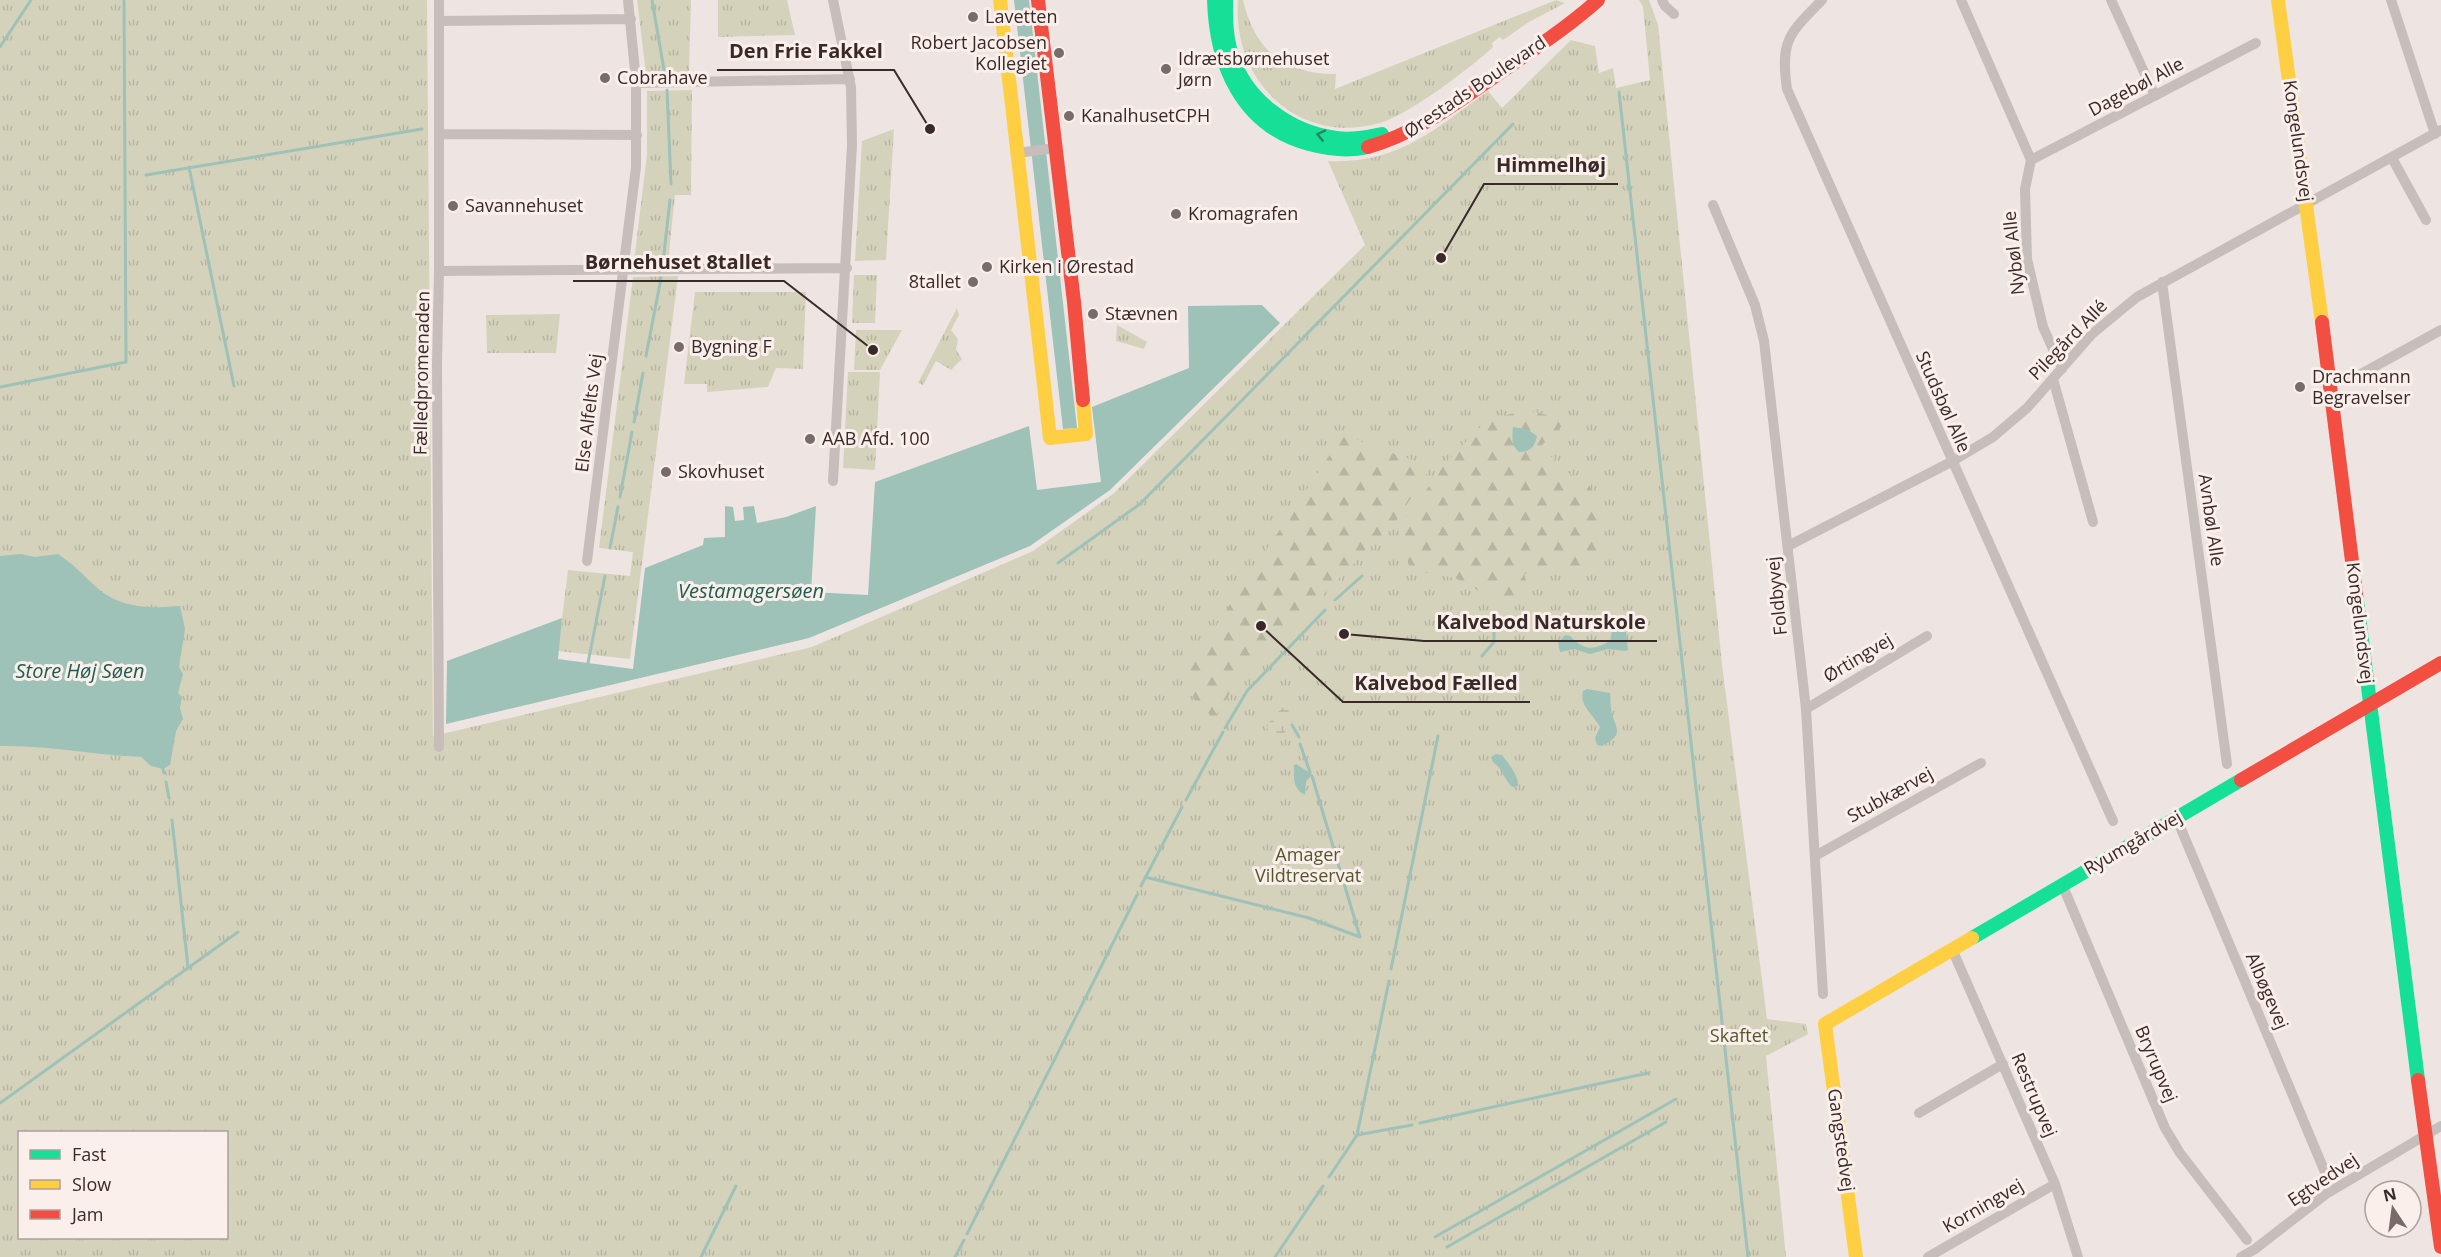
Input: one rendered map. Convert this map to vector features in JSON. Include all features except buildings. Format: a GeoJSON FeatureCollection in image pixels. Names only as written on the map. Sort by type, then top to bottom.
{"type":"FeatureCollection","features":[{"type":"Feature","properties":{"kind":"street","name":"Fælledpromenaden"},"geometry":{"type":"LineString","coordinates":[[439,0],[437,365],[439,747]]}},
{"type":"Feature","properties":{"kind":"street","name":"Else Alfelts Vej"},"geometry":{"type":"LineString","coordinates":[[587,561],[634,186],[637,135],[636,83],[628,0]]}},
{"type":"Feature","properties":{"kind":"street"},"geometry":{"type":"LineString","coordinates":[[832,0],[850,79],[852,145],[833,481]]}},
{"type":"Feature","properties":{"kind":"street"},"geometry":{"type":"LineString","coordinates":[[1000,0],[1022,152],[1050,438],[1086,434],[1038,0]]}},
{"type":"Feature","properties":{"kind":"street","name":"Ørestads Boulevard"},"geometry":{"type":"LineString","coordinates":[[1214,0],[1217,39],[1222,61],[1231,82],[1244,101],[1276,130],[1315,146],[1336,149],[1378,146],[1416,130],[1573,15]]}},
{"type":"Feature","properties":{"kind":"street","name":"Ørestads Boulevard"},"geometry":{"type":"LineString","coordinates":[[1226,0],[1228,38],[1233,58],[1242,78],[1254,94],[1283,120],[1299,128],[1326,136],[1356,139],[1375,136],[1411,121],[1573,15]]}},
{"type":"Feature","properties":{"kind":"street"},"geometry":{"type":"LineString","coordinates":[[1573,15],[1585,0]]}},
{"type":"Feature","properties":{"kind":"street"},"geometry":{"type":"LineString","coordinates":[[1573,15],[1598,0]]}},
{"type":"Feature","properties":{"kind":"street"},"geometry":{"type":"LineString","coordinates":[[1662,0],[1674,14]]}},
{"type":"Feature","properties":{"kind":"street","name":"Studsbøl Alle"},"geometry":{"type":"LineString","coordinates":[[1822,0],[1794,28],[1785,47],[1784,65],[1787,89],[2113,822]]}},
{"type":"Feature","properties":{"kind":"street"},"geometry":{"type":"LineString","coordinates":[[1961,0],[2031,160]]}},
{"type":"Feature","properties":{"kind":"street"},"geometry":{"type":"LineString","coordinates":[[2111,0],[2155,96]]}},
{"type":"Feature","properties":{"kind":"street","name":"Kongelundsvej"},"geometry":{"type":"LineString","coordinates":[[2278,0],[2441,1247]]}},
{"type":"Feature","properties":{"kind":"street"},"geometry":{"type":"LineString","coordinates":[[2391,0],[2438,132]]}},
{"type":"Feature","properties":{"kind":"street"},"geometry":{"type":"LineString","coordinates":[[439,21],[631,18]]}},
{"type":"Feature","properties":{"kind":"street","name":"Dagebøl Alle"},"geometry":{"type":"LineString","coordinates":[[2031,160],[2256,43]]}},
{"type":"Feature","properties":{"kind":"street"},"geometry":{"type":"LineString","coordinates":[[636,83],[850,79]]}},
{"type":"Feature","properties":{"kind":"street","name":"Pilegård Allé"},"geometry":{"type":"LineString","coordinates":[[1788,546],[1952,462],[1993,437],[2027,408],[2092,334],[2114,313],[2162,282],[2306,206],[2438,132]]}},
{"type":"Feature","properties":{"kind":"street"},"geometry":{"type":"LineString","coordinates":[[439,134],[637,135]]}},
{"type":"Feature","properties":{"kind":"street"},"geometry":{"type":"LineString","coordinates":[[1022,152],[1053,148]]}},
{"type":"Feature","properties":{"kind":"street"},"geometry":{"type":"LineString","coordinates":[[2392,158],[2426,220]]}},
{"type":"Feature","properties":{"kind":"street","name":"Nybøl Alle"},"geometry":{"type":"LineString","coordinates":[[2031,160],[2025,189],[2027,259],[2043,327],[2062,369]]}},
{"type":"Feature","properties":{"kind":"street","name":"Foldbyvej"},"geometry":{"type":"LineString","coordinates":[[1713,205],[1755,305],[1764,341],[1806,709],[1823,994]]}},
{"type":"Feature","properties":{"kind":"street"},"geometry":{"type":"LineString","coordinates":[[439,271],[846,268]]}},
{"type":"Feature","properties":{"kind":"street","name":"Avnbøl Alle"},"geometry":{"type":"LineString","coordinates":[[2162,282],[2227,764]]}},
{"type":"Feature","properties":{"kind":"street"},"geometry":{"type":"LineString","coordinates":[[2352,380],[2441,330]]}},
{"type":"Feature","properties":{"kind":"street"},"geometry":{"type":"LineString","coordinates":[[2053,379],[2092,522]]}},
{"type":"Feature","properties":{"kind":"street","name":"Ørtingvej"},"geometry":{"type":"LineString","coordinates":[[1806,709],[1927,636]]}},
{"type":"Feature","properties":{"kind":"street","name":"Ryumgårdvej"},"geometry":{"type":"LineString","coordinates":[[1825,1024],[2441,663]]}},
{"type":"Feature","properties":{"kind":"street","name":"Stubkærvej"},"geometry":{"type":"LineString","coordinates":[[1815,856],[1981,763]]}},
{"type":"Feature","properties":{"kind":"street","name":"Albøgevej"},"geometry":{"type":"LineString","coordinates":[[2176,817],[2327,1177]]}},
{"type":"Feature","properties":{"kind":"street","name":"Bryrupvej"},"geometry":{"type":"LineString","coordinates":[[2062,884],[2165,1128],[2180,1153],[2247,1240]]}},
{"type":"Feature","properties":{"kind":"street","name":"Restrupvej"},"geometry":{"type":"LineString","coordinates":[[1952,949],[2055,1184],[2078,1257]]}},
{"type":"Feature","properties":{"kind":"street","name":"Gangstedvej"},"geometry":{"type":"LineString","coordinates":[[1825,1024],[1856,1257]]}},
{"type":"Feature","properties":{"kind":"street"},"geometry":{"type":"LineString","coordinates":[[1918,1113],[2003,1064]]}},
{"type":"Feature","properties":{"kind":"street","name":"Egtvedvej"},"geometry":{"type":"LineString","coordinates":[[2241,1257],[2258,1253],[2326,1194],[2441,1126]]}},
{"type":"Feature","properties":{"kind":"street","name":"Korningvej"},"geometry":{"type":"LineString","coordinates":[[1928,1257],[2055,1184]]}},
{"type":"Feature","properties":{"kind":"green space","name":"Amager Vildtreservat"},"geometry":{"type":"Polygon","coordinates":[[[0,0],[427,0],[433,736],[812,647],[1033,551],[1113,494],[1365,245],[1328,161],[1375,157],[1414,142],[1488,91],[1502,108],[1571,40],[1595,46],[1599,73],[1613,68],[1616,88],[1650,80],[1643,7],[1639,0],[1649,0],[1658,25],[1722,664],[1767,1019],[1806,1024],[1808,1034],[1766,1056],[1786,1257],[0,1257],[0,0]]]}},
{"type":"Feature","properties":{"kind":"green space"},"geometry":{"type":"Polygon","coordinates":[[[637,0],[691,0],[689,73],[646,74],[637,0]]]}},
{"type":"Feature","properties":{"kind":"green space"},"geometry":{"type":"Polygon","coordinates":[[[718,0],[787,0],[795,35],[718,37],[718,0]]]}},
{"type":"Feature","properties":{"kind":"green space"},"geometry":{"type":"Polygon","coordinates":[[[1238,0],[1243,0],[1255,33],[1274,56],[1301,70],[1336,74],[1335,89],[1556,0],[1565,3],[1529,22],[1503,40],[1500,37],[1492,43],[1493,47],[1469,67],[1439,90],[1407,110],[1380,123],[1350,128],[1322,125],[1297,116],[1276,100],[1259,81],[1246,57],[1239,29],[1238,0]]]}},
{"type":"Feature","properties":{"kind":"green space"},"geometry":{"type":"Polygon","coordinates":[[[692,90],[691,195],[675,195],[668,262],[634,262],[647,154],[647,91],[692,90]]]}},
{"type":"Feature","properties":{"kind":"green space"},"geometry":{"type":"Polygon","coordinates":[[[894,129],[886,260],[855,261],[862,141],[894,129]]]}},
{"type":"Feature","properties":{"kind":"green space"},"geometry":{"type":"Polygon","coordinates":[[[854,275],[877,275],[875,323],[852,323],[854,275]]]}},
{"type":"Feature","properties":{"kind":"green space"},"geometry":{"type":"Polygon","coordinates":[[[678,276],[630,659],[558,651],[568,570],[630,576],[633,552],[599,548],[633,277],[678,276]]]}},
{"type":"Feature","properties":{"kind":"green space"},"geometry":{"type":"Polygon","coordinates":[[[695,292],[806,292],[803,369],[776,368],[768,387],[707,392],[707,384],[684,384],[695,292]]]}},
{"type":"Feature","properties":{"kind":"green space"},"geometry":{"type":"Polygon","coordinates":[[[957,308],[959,315],[951,330],[958,339],[956,350],[962,359],[951,370],[936,361],[923,385],[918,383],[957,308]]]}},
{"type":"Feature","properties":{"kind":"green space"},"geometry":{"type":"Polygon","coordinates":[[[560,314],[556,353],[487,353],[486,315],[560,314]]]}},
{"type":"Feature","properties":{"kind":"green space"},"geometry":{"type":"Polygon","coordinates":[[[1117,325],[1147,342],[1144,349],[1116,341],[1117,325]]]}},
{"type":"Feature","properties":{"kind":"green space"},"geometry":{"type":"Polygon","coordinates":[[[856,330],[902,330],[880,370],[854,370],[856,330]]]}},
{"type":"Feature","properties":{"kind":"green space"},"geometry":{"type":"Polygon","coordinates":[[[848,372],[880,372],[875,470],[843,468],[848,372]]]}},
{"type":"Feature","properties":{"kind":"green space"},"geometry":{"type":"Polygon","coordinates":[[[1531,411],[1568,420],[1541,446],[1565,471],[1590,486],[1603,546],[1595,568],[1583,574],[1534,566],[1524,575],[1530,590],[1504,604],[1455,578],[1410,570],[1399,527],[1439,470],[1486,421],[1531,411]]]}},
{"type":"Feature","properties":{"kind":"green space"},"geometry":{"type":"Polygon","coordinates":[[[1343,435],[1431,467],[1396,521],[1257,661],[1234,687],[1214,718],[1200,706],[1188,689],[1188,673],[1191,663],[1343,435]]]}},
{"type":"Feature","properties":{"kind":"green space"},"geometry":{"type":"Polygon","coordinates":[[[1287,705],[1293,712],[1292,725],[1283,734],[1269,734],[1267,727],[1276,714],[1287,705]]]}},
{"type":"Feature","properties":{"kind":"water"},"geometry":{"type":"Polygon","coordinates":[[[1014,0],[1029,0],[1077,428],[1063,429],[1014,0]]]}},
{"type":"Feature","properties":{"kind":"water","name":"Vestamagersøen"},"geometry":{"type":"Polygon","coordinates":[[[1262,305],[1280,323],[1110,490],[1030,546],[809,638],[446,724],[447,661],[562,618],[558,659],[633,669],[645,568],[703,545],[704,538],[725,537],[725,506],[733,507],[735,521],[744,520],[743,507],[754,506],[757,523],[786,517],[816,506],[811,592],[868,595],[875,482],[1029,426],[1037,490],[1101,482],[1092,407],[1189,368],[1188,306],[1262,305]]]}},
{"type":"Feature","properties":{"kind":"water"},"geometry":{"type":"Polygon","coordinates":[[[1513,427],[1527,429],[1537,436],[1531,448],[1523,452],[1516,449],[1513,441],[1513,427]]]}},
{"type":"Feature","properties":{"kind":"water","name":"Store Høj Søen"},"geometry":{"type":"Polygon","coordinates":[[[21,554],[35,557],[58,554],[102,592],[122,602],[145,607],[180,606],[185,629],[179,667],[183,674],[178,693],[182,697],[180,708],[183,719],[176,731],[170,765],[163,769],[151,766],[141,757],[36,747],[0,746],[0,556],[21,554]]]}},
{"type":"Feature","properties":{"kind":"water"},"geometry":{"type":"Polygon","coordinates":[[[1620,619],[1625,624],[1628,650],[1608,649],[1590,654],[1574,649],[1560,652],[1558,643],[1565,635],[1588,648],[1610,641],[1614,622],[1620,619]]]}},
{"type":"Feature","properties":{"kind":"water"},"geometry":{"type":"Polygon","coordinates":[[[1587,689],[1610,693],[1611,709],[1617,731],[1614,738],[1602,746],[1597,745],[1595,738],[1600,727],[1583,701],[1583,691],[1587,689]]]}},
{"type":"Feature","properties":{"kind":"water"},"geometry":{"type":"Polygon","coordinates":[[[1496,754],[1502,755],[1510,766],[1517,778],[1518,786],[1512,787],[1493,762],[1491,757],[1496,754]]]}},
{"type":"Feature","properties":{"kind":"water"},"geometry":{"type":"Polygon","coordinates":[[[1294,765],[1312,774],[1306,782],[1305,795],[1298,789],[1295,782],[1294,765]]]}},
{"type":"Feature","properties":{"kind":"waterway"},"geometry":{"type":"LineString","coordinates":[[0,47],[31,0]]}},
{"type":"Feature","properties":{"kind":"waterway"},"geometry":{"type":"LineString","coordinates":[[0,387],[126,362],[124,0]]}},
{"type":"Feature","properties":{"kind":"waterway"},"geometry":{"type":"LineString","coordinates":[[652,0],[664,70]]}},
{"type":"Feature","properties":{"kind":"waterway"},"geometry":{"type":"LineString","coordinates":[[667,90],[671,184]]}},
{"type":"Feature","properties":{"kind":"waterway"},"geometry":{"type":"LineString","coordinates":[[1619,92],[1748,1257]]}},
{"type":"Feature","properties":{"kind":"waterway"},"geometry":{"type":"LineString","coordinates":[[1058,563],[1140,504],[1513,124]]}},
{"type":"Feature","properties":{"kind":"waterway"},"geometry":{"type":"LineString","coordinates":[[146,175],[422,129]]}},
{"type":"Feature","properties":{"kind":"waterway"},"geometry":{"type":"LineString","coordinates":[[189,167],[234,386]]}},
{"type":"Feature","properties":{"kind":"waterway"},"geometry":{"type":"LineString","coordinates":[[663,262],[670,200]]}},
{"type":"Feature","properties":{"kind":"waterway"},"geometry":{"type":"LineString","coordinates":[[646,356],[661,278]]}},
{"type":"Feature","properties":{"kind":"waterway"},"geometry":{"type":"LineString","coordinates":[[634,422],[643,373]]}},
{"type":"Feature","properties":{"kind":"waterway"},"geometry":{"type":"LineString","coordinates":[[620,497],[632,432]]}},
{"type":"Feature","properties":{"kind":"waterway"},"geometry":{"type":"LineString","coordinates":[[610,548],[618,507]]}},
{"type":"Feature","properties":{"kind":"waterway"},"geometry":{"type":"LineString","coordinates":[[588,663],[605,576]]}},
{"type":"Feature","properties":{"kind":"waterway"},"geometry":{"type":"LineString","coordinates":[[1335,600],[1362,576]]}},
{"type":"Feature","properties":{"kind":"waterway"},"geometry":{"type":"LineString","coordinates":[[1225,728],[1247,691],[1325,610]]}},
{"type":"Feature","properties":{"kind":"waterway"},"geometry":{"type":"LineString","coordinates":[[1482,656],[1494,642],[1494,615]]}},
{"type":"Feature","properties":{"kind":"waterway"},"geometry":{"type":"LineString","coordinates":[[1292,725],[1299,737]]}},
{"type":"Feature","properties":{"kind":"waterway"},"geometry":{"type":"LineString","coordinates":[[1186,800],[1223,732]]}},
{"type":"Feature","properties":{"kind":"waterway"},"geometry":{"type":"LineString","coordinates":[[1391,969],[1438,736]]}},
{"type":"Feature","properties":{"kind":"waterway"},"geometry":{"type":"LineString","coordinates":[[1300,744],[1310,772]]}},
{"type":"Feature","properties":{"kind":"waterway"},"geometry":{"type":"LineString","coordinates":[[163,769],[164,773]]}},
{"type":"Feature","properties":{"kind":"waterway"},"geometry":{"type":"LineString","coordinates":[[1312,776],[1360,937]]}},
{"type":"Feature","properties":{"kind":"waterway"},"geometry":{"type":"LineString","coordinates":[[166,782],[169,798]]}},
{"type":"Feature","properties":{"kind":"waterway"},"geometry":{"type":"LineString","coordinates":[[1141,886],[1182,807]]}},
{"type":"Feature","properties":{"kind":"waterway"},"geometry":{"type":"LineString","coordinates":[[172,820],[188,967]]}},
{"type":"Feature","properties":{"kind":"waterway"},"geometry":{"type":"LineString","coordinates":[[1145,877],[1309,918],[1360,937]]}},
{"type":"Feature","properties":{"kind":"waterway"},"geometry":{"type":"LineString","coordinates":[[967,1234],[1137,895]]}},
{"type":"Feature","properties":{"kind":"waterway"},"geometry":{"type":"LineString","coordinates":[[0,1103],[238,932]]}},
{"type":"Feature","properties":{"kind":"waterway"},"geometry":{"type":"LineString","coordinates":[[1329,1177],[1357,1135],[1389,981]]}},
{"type":"Feature","properties":{"kind":"waterway"},"geometry":{"type":"LineString","coordinates":[[1420,1123],[1648,1073]]}},
{"type":"Feature","properties":{"kind":"waterway"},"geometry":{"type":"LineString","coordinates":[[1435,1237],[1676,1099]]}},
{"type":"Feature","properties":{"kind":"waterway"},"geometry":{"type":"LineString","coordinates":[[1447,1247],[1666,1122]]}},
{"type":"Feature","properties":{"kind":"waterway"},"geometry":{"type":"LineString","coordinates":[[1357,1135],[1412,1125]]}},
{"type":"Feature","properties":{"kind":"waterway"},"geometry":{"type":"LineString","coordinates":[[701,1257],[736,1186]]}},
{"type":"Feature","properties":{"kind":"waterway"},"geometry":{"type":"LineString","coordinates":[[1275,1257],[1323,1186]]}},
{"type":"Feature","properties":{"kind":"waterway"},"geometry":{"type":"LineString","coordinates":[[955,1257],[964,1240]]}},
{"type":"Feature","properties":{"kind":"traffic: fast"},"geometry":{"type":"LineString","coordinates":[[1214,0],[1220,47],[1227,69],[1237,89],[1266,123],[1285,135],[1316,146],[1346,150],[1368,147]]}},
{"type":"Feature","properties":{"kind":"traffic: fast"},"geometry":{"type":"LineString","coordinates":[[1226,0],[1226,21],[1232,55],[1248,86],[1272,111],[1302,129],[1319,135],[1348,139],[1382,134]]}},
{"type":"Feature","properties":{"kind":"traffic: fast"},"geometry":{"type":"LineString","coordinates":[[2356,593],[2418,1080]]}},
{"type":"Feature","properties":{"kind":"traffic: fast"},"geometry":{"type":"LineString","coordinates":[[1972,938],[2241,780]]}},
{"type":"Feature","properties":{"kind":"traffic: slow"},"geometry":{"type":"LineString","coordinates":[[1000,0],[1050,438],[1086,434],[1083,400]]}},
{"type":"Feature","properties":{"kind":"traffic: slow"},"geometry":{"type":"LineString","coordinates":[[2278,0],[2322,322]]}},
{"type":"Feature","properties":{"kind":"traffic: slow"},"geometry":{"type":"LineString","coordinates":[[1856,1257],[1825,1024],[1972,938]]}},
{"type":"Feature","properties":{"kind":"traffic: jam"},"geometry":{"type":"LineString","coordinates":[[1038,0],[1074,302],[1083,400]]}},
{"type":"Feature","properties":{"kind":"traffic: jam"},"geometry":{"type":"LineString","coordinates":[[1368,147],[1404,133],[1438,115],[1551,38],[1598,0]]}},
{"type":"Feature","properties":{"kind":"traffic: jam"},"geometry":{"type":"LineString","coordinates":[[2322,322],[2356,593]]}},
{"type":"Feature","properties":{"kind":"traffic: jam"},"geometry":{"type":"LineString","coordinates":[[2241,780],[2441,663]]}},
{"type":"Feature","properties":{"kind":"traffic: jam"},"geometry":{"type":"LineString","coordinates":[[2418,1080],[2441,1247]]}},
{"type":"Feature","properties":{"kind":"place","name":"Lavetten"},"geometry":{"type":"Point","coordinates":[973,17]}},
{"type":"Feature","properties":{"kind":"place","name":"Robert Jacobsen Kollegiet"},"geometry":{"type":"Point","coordinates":[1059,53]}},
{"type":"Feature","properties":{"kind":"place","name":"Idrætsbørnehuset Jørn"},"geometry":{"type":"Point","coordinates":[1166,69]}},
{"type":"Feature","properties":{"kind":"place","name":"Cobrahave"},"geometry":{"type":"Point","coordinates":[605,78]}},
{"type":"Feature","properties":{"kind":"place","name":"KanalhusetCPH"},"geometry":{"type":"Point","coordinates":[1069,116]}},
{"type":"Feature","properties":{"kind":"place","name":"Den Frie Fakkel"},"geometry":{"type":"Point","coordinates":[930,129]}},
{"type":"Feature","properties":{"kind":"place","name":"Savannehuset"},"geometry":{"type":"Point","coordinates":[453,206]}},
{"type":"Feature","properties":{"kind":"place","name":"Kromagrafen"},"geometry":{"type":"Point","coordinates":[1176,214]}},
{"type":"Feature","properties":{"kind":"place","name":"Himmelhøj"},"geometry":{"type":"Point","coordinates":[1441,258]}},
{"type":"Feature","properties":{"kind":"place","name":"Kirken i Ørestad"},"geometry":{"type":"Point","coordinates":[987,267]}},
{"type":"Feature","properties":{"kind":"place","name":"8tallet"},"geometry":{"type":"Point","coordinates":[973,282]}},
{"type":"Feature","properties":{"kind":"place","name":"Stævnen"},"geometry":{"type":"Point","coordinates":[1093,314]}},
{"type":"Feature","properties":{"kind":"place","name":"Bygning F"},"geometry":{"type":"Point","coordinates":[679,347]}},
{"type":"Feature","properties":{"kind":"place","name":"Børnehuset 8tallet"},"geometry":{"type":"Point","coordinates":[873,350]}},
{"type":"Feature","properties":{"kind":"place","name":"Drachmann Begravelser"},"geometry":{"type":"Point","coordinates":[2300,387]}},
{"type":"Feature","properties":{"kind":"place","name":"AAB Afd. 100"},"geometry":{"type":"Point","coordinates":[810,439]}},
{"type":"Feature","properties":{"kind":"place","name":"Skovhuset"},"geometry":{"type":"Point","coordinates":[666,472]}},
{"type":"Feature","properties":{"kind":"place","name":"Kalvebod Fælled"},"geometry":{"type":"Point","coordinates":[1261,626]}},
{"type":"Feature","properties":{"kind":"place","name":"Kalvebod Naturskole"},"geometry":{"type":"Point","coordinates":[1344,634]}},
{"type":"Feature","properties":{"kind":"park label","name":"Skaftet"},"geometry":{"type":"Point","coordinates":[1739,1036]}}]}
